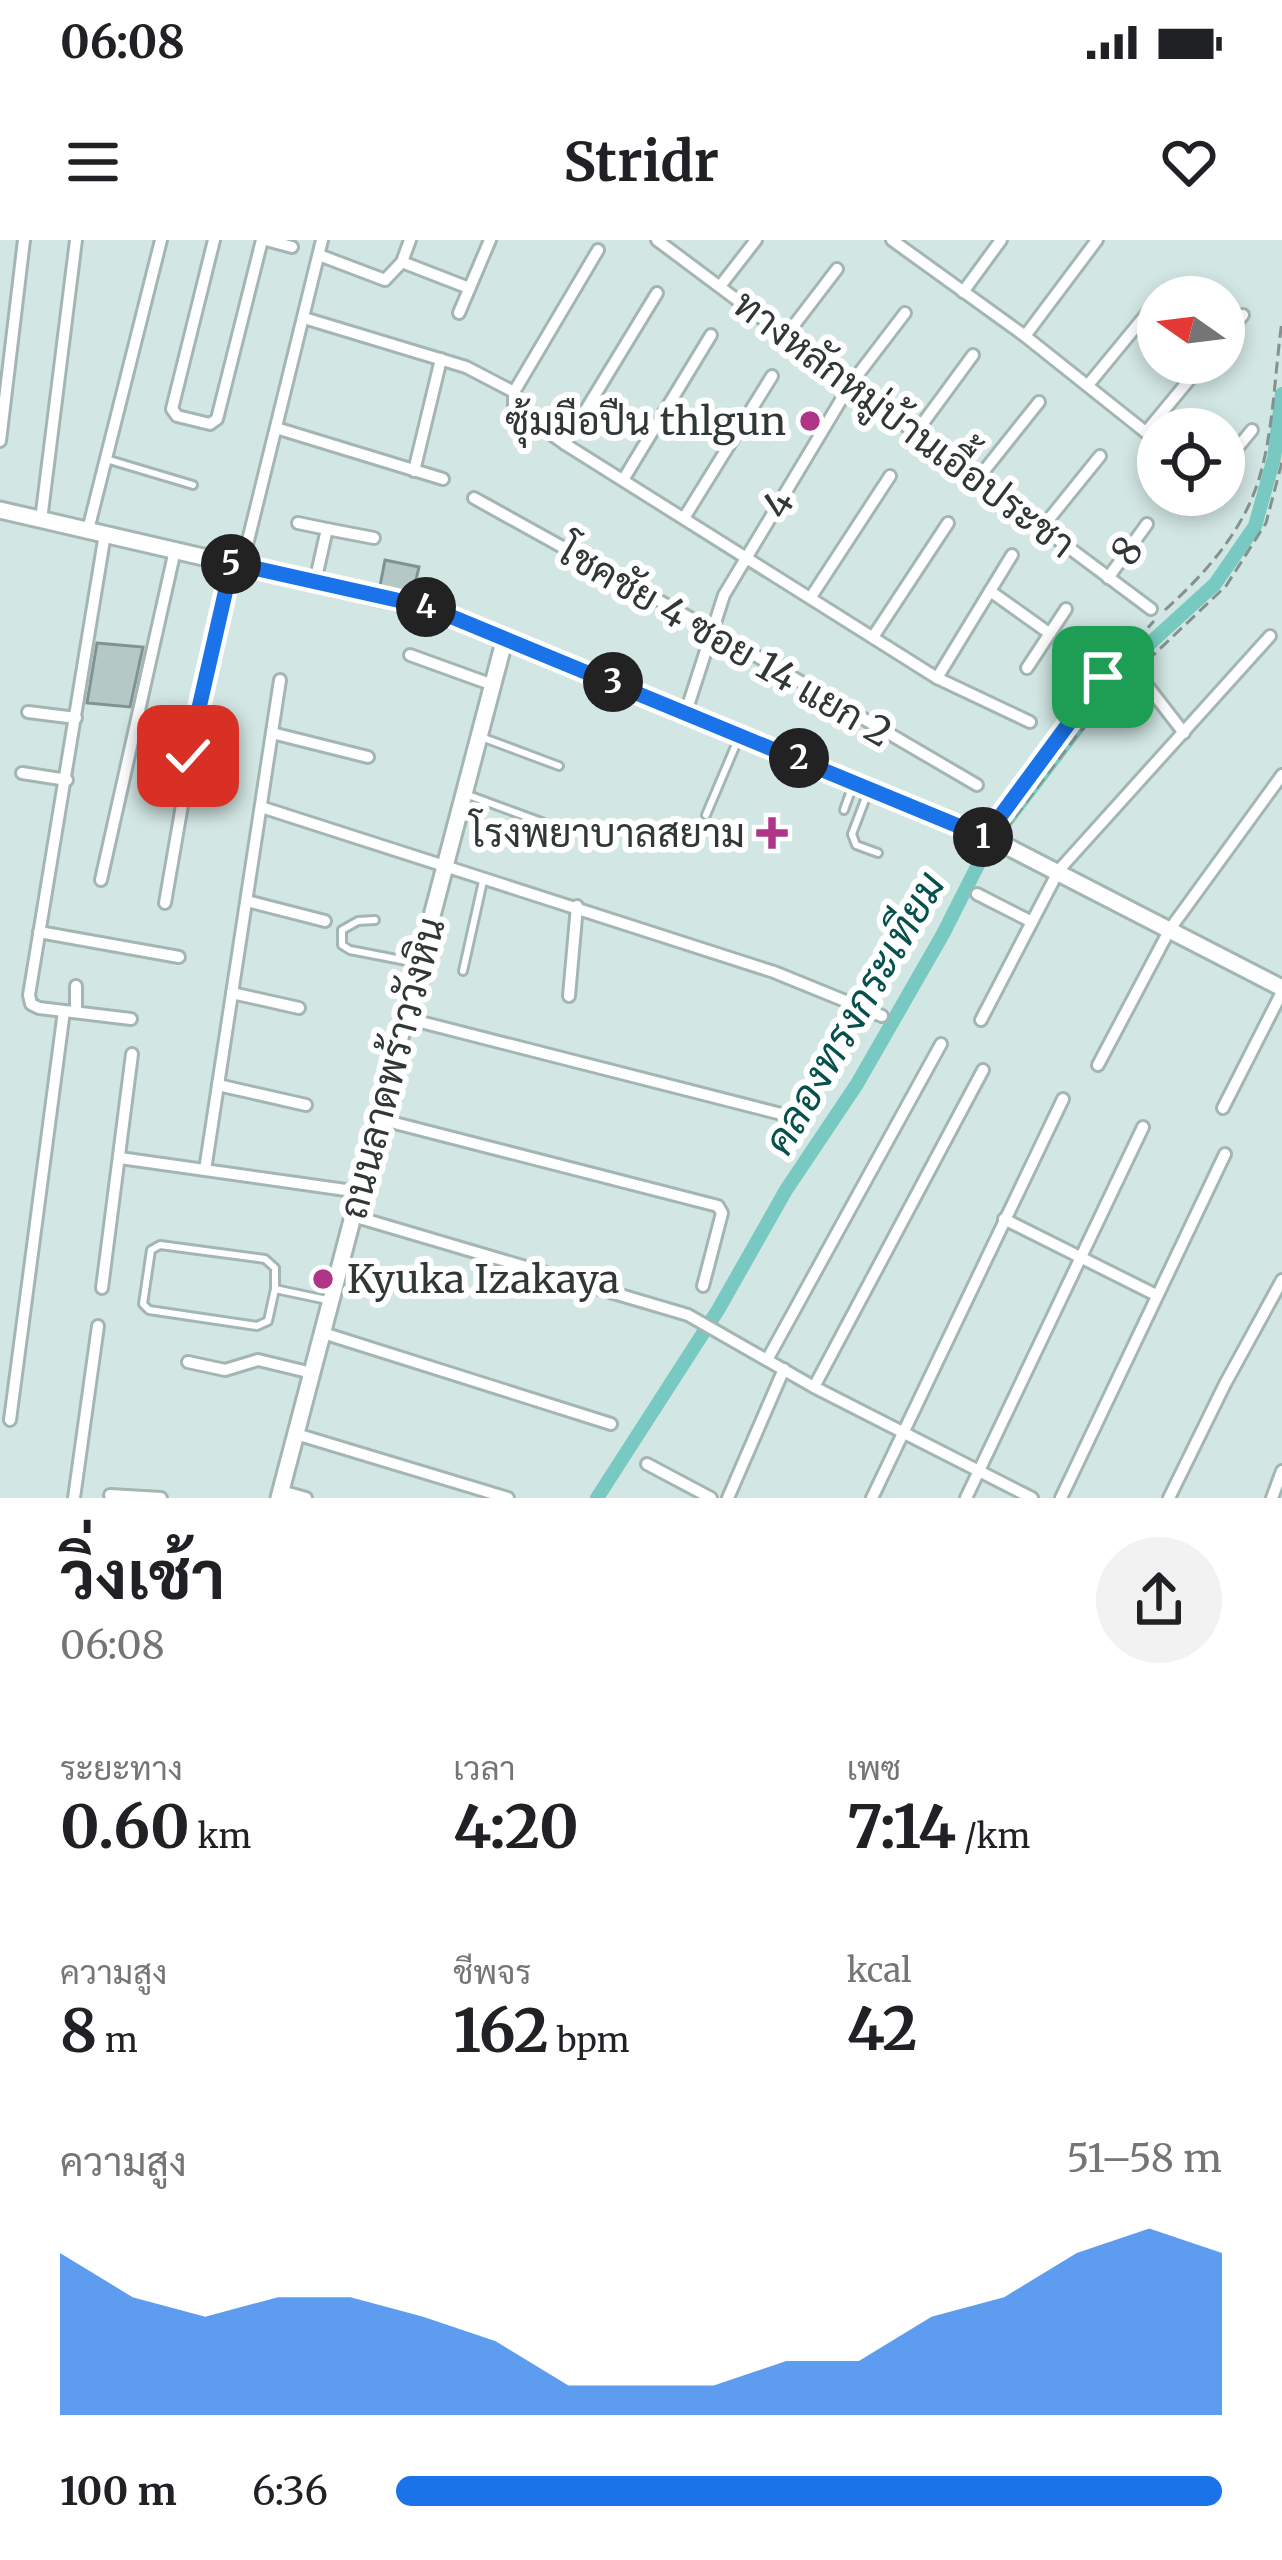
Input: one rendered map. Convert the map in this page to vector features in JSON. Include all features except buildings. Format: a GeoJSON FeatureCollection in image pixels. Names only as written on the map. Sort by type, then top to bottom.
{"type":"FeatureCollection","features":[{"type":"Feature","properties":{"kind":"main road"},"geometry":{"type":"LineString","coordinates":[[0,510],[428,607],[862,784],[1058,870],[1282,990]]}},
{"type":"Feature","properties":{"kind":"main road","name":"ถนนลาดพร้าววังหิน"},"geometry":{"type":"LineString","coordinates":[[280,1494],[505,638]]}},
{"type":"Feature","properties":{"kind":"street"},"geometry":{"type":"LineString","coordinates":[[0,441],[24,240]]}},
{"type":"Feature","properties":{"kind":"street"},"geometry":{"type":"LineString","coordinates":[[41,520],[76,240]]}},
{"type":"Feature","properties":{"kind":"street"},"geometry":{"type":"LineString","coordinates":[[88,530],[161,240]]}},
{"type":"Feature","properties":{"kind":"street"},"geometry":{"type":"LineString","coordinates":[[214,240],[172,409],[177,416],[210,424],[217,419],[264,240],[292,247]]}},
{"type":"Feature","properties":{"kind":"street"},"geometry":{"type":"LineString","coordinates":[[165,903],[201,689],[276,428],[322,240]]}},
{"type":"Feature","properties":{"kind":"street"},"geometry":{"type":"LineString","coordinates":[[319,256],[380,280],[391,277],[410,240]]}},
{"type":"Feature","properties":{"kind":"street"},"geometry":{"type":"LineString","coordinates":[[459,313],[490,240]]}},
{"type":"Feature","properties":{"kind":"street","name":"ทางหลักหมู่บ้านเอื้อประชา"},"geometry":{"type":"LineString","coordinates":[[657,240],[1151,609]]}},
{"type":"Feature","properties":{"kind":"street"},"geometry":{"type":"LineString","coordinates":[[721,285],[756,240]]}},
{"type":"Feature","properties":{"kind":"street"},"geometry":{"type":"LineString","coordinates":[[963,292],[1001,240]]}},
{"type":"Feature","properties":{"kind":"street"},"geometry":{"type":"LineString","coordinates":[[1025,336],[1096,240]]}},
{"type":"Feature","properties":{"kind":"street"},"geometry":{"type":"LineString","coordinates":[[899,242],[1137,425]]}},
{"type":"Feature","properties":{"kind":"street"},"geometry":{"type":"LineString","coordinates":[[598,250],[514,392],[514,407],[565,444],[937,678],[1030,722]]}},
{"type":"Feature","properties":{"kind":"street"},"geometry":{"type":"LineString","coordinates":[[401,262],[469,288]]}},
{"type":"Feature","properties":{"kind":"street"},"geometry":{"type":"LineString","coordinates":[[785,337],[837,269]]}},
{"type":"Feature","properties":{"kind":"street"},"geometry":{"type":"LineString","coordinates":[[565,444],[657,292]]}},
{"type":"Feature","properties":{"kind":"street","name":"4"},"geometry":{"type":"LineString","coordinates":[[686,712],[710,629],[745,557],[850,385],[905,313]]}},
{"type":"Feature","properties":{"kind":"street"},"geometry":{"type":"LineString","coordinates":[[304,318],[441,359],[483,374],[514,392]]}},
{"type":"Feature","properties":{"kind":"street"},"geometry":{"type":"LineString","coordinates":[[1088,385],[1137,325]]}},
{"type":"Feature","properties":{"kind":"street"},"geometry":{"type":"LineString","coordinates":[[623,480],[711,334]]}},
{"type":"Feature","properties":{"kind":"street"},"geometry":{"type":"LineString","coordinates":[[915,434],[974,356]]}},
{"type":"Feature","properties":{"kind":"street"},"geometry":{"type":"LineString","coordinates":[[414,471],[441,359]]}},
{"type":"Feature","properties":{"kind":"street"},"geometry":{"type":"LineString","coordinates":[[684,518],[772,376]]}},
{"type":"Feature","properties":{"kind":"street"},"geometry":{"type":"LineString","coordinates":[[1166,408],[1186,384]]}},
{"type":"Feature","properties":{"kind":"street"},"geometry":{"type":"LineString","coordinates":[[976,481],[1039,403]]}},
{"type":"Feature","properties":{"kind":"street"},"geometry":{"type":"LineString","coordinates":[[276,428],[443,478]]}},
{"type":"Feature","properties":{"kind":"street"},"geometry":{"type":"LineString","coordinates":[[1245,438],[1252,430]]}},
{"type":"Feature","properties":{"kind":"street"},"geometry":{"type":"LineString","coordinates":[[1041,530],[1100,456]]}},
{"type":"Feature","properties":{"kind":"street"},"geometry":{"type":"LineString","coordinates":[[812,597],[890,476]]}},
{"type":"Feature","properties":{"kind":"street","name":"โชคชัย 4 ซอย 14 แยก 2"},"geometry":{"type":"LineString","coordinates":[[474,498],[977,785]]}},
{"type":"Feature","properties":{"kind":"street"},"geometry":{"type":"LineString","coordinates":[[298,523],[374,538]]}},
{"type":"Feature","properties":{"kind":"street"},"geometry":{"type":"LineString","coordinates":[[873,637],[948,523]]}},
{"type":"Feature","properties":{"kind":"street","name":"8"},"geometry":{"type":"LineString","coordinates":[[1108,578],[1147,524]]}},
{"type":"Feature","properties":{"kind":"street"},"geometry":{"type":"LineString","coordinates":[[315,582],[327,529]]}},
{"type":"Feature","properties":{"kind":"street"},"geometry":{"type":"LineString","coordinates":[[105,534],[31,1004],[131,1019]]}},
{"type":"Feature","properties":{"kind":"street"},"geometry":{"type":"LineString","coordinates":[[101,880],[175,550]]}},
{"type":"Feature","properties":{"kind":"street"},"geometry":{"type":"LineString","coordinates":[[937,678],[1012,556]]}},
{"type":"Feature","properties":{"kind":"street"},"geometry":{"type":"LineString","coordinates":[[990,591],[1049,634]]}},
{"type":"Feature","properties":{"kind":"street"},"geometry":{"type":"LineString","coordinates":[[1027,668],[1066,608]]}},
{"type":"Feature","properties":{"kind":"street"},"geometry":{"type":"LineString","coordinates":[[981,1020],[1058,870],[1270,636]]}},
{"type":"Feature","properties":{"kind":"street"},"geometry":{"type":"LineString","coordinates":[[410,656],[493,685]]}},
{"type":"Feature","properties":{"kind":"street"},"geometry":{"type":"LineString","coordinates":[[1136,671],[1184,733]]}},
{"type":"Feature","properties":{"kind":"street"},"geometry":{"type":"LineString","coordinates":[[205,1170],[280,680]]}},
{"type":"Feature","properties":{"kind":"street"},"geometry":{"type":"LineString","coordinates":[[28,712],[76,718]]}},
{"type":"Feature","properties":{"kind":"street"},"geometry":{"type":"LineString","coordinates":[[272,733],[368,758]]}},
{"type":"Feature","properties":{"kind":"street"},"geometry":{"type":"LineString","coordinates":[[22,773],[67,780]]}},
{"type":"Feature","properties":{"kind":"street"},"geometry":{"type":"LineString","coordinates":[[1098,1065],[1170,929],[1282,775]]}},
{"type":"Feature","properties":{"kind":"street"},"geometry":{"type":"LineString","coordinates":[[261,807],[774,972],[882,1016]]}},
{"type":"Feature","properties":{"kind":"street"},"geometry":{"type":"LineString","coordinates":[[977,894],[1030,921]]}},
{"type":"Feature","properties":{"kind":"street"},"geometry":{"type":"LineString","coordinates":[[247,901],[325,921]]}},
{"type":"Feature","properties":{"kind":"street"},"geometry":{"type":"LineString","coordinates":[[569,996],[577,906]]}},
{"type":"Feature","properties":{"kind":"street"},"geometry":{"type":"LineString","coordinates":[[39,932],[178,956]]}},
{"type":"Feature","properties":{"kind":"street"},"geometry":{"type":"LineString","coordinates":[[10,1420],[76,986]]}},
{"type":"Feature","properties":{"kind":"street"},"geometry":{"type":"LineString","coordinates":[[1223,1108],[1282,990]]}},
{"type":"Feature","properties":{"kind":"street"},"geometry":{"type":"LineString","coordinates":[[232,993],[299,1008]]}},
{"type":"Feature","properties":{"kind":"street"},"geometry":{"type":"LineString","coordinates":[[405,1018],[796,1118]]}},
{"type":"Feature","properties":{"kind":"street"},"geometry":{"type":"LineString","coordinates":[[766,1360],[941,1044]]}},
{"type":"Feature","properties":{"kind":"street"},"geometry":{"type":"LineString","coordinates":[[102,1288],[132,1054]]}},
{"type":"Feature","properties":{"kind":"street"},"geometry":{"type":"LineString","coordinates":[[814,1387],[983,1070]]}},
{"type":"Feature","properties":{"kind":"street"},"geometry":{"type":"LineString","coordinates":[[218,1085],[306,1105]]}},
{"type":"Feature","properties":{"kind":"street"},"geometry":{"type":"LineString","coordinates":[[872,1498],[1063,1099]]}},
{"type":"Feature","properties":{"kind":"street"},"geometry":{"type":"LineString","coordinates":[[379,1119],[718,1206],[722,1214],[703,1286]]}},
{"type":"Feature","properties":{"kind":"street"},"geometry":{"type":"LineString","coordinates":[[965,1498],[1143,1127]]}},
{"type":"Feature","properties":{"kind":"street"},"geometry":{"type":"LineString","coordinates":[[1061,1498],[1225,1154]]}},
{"type":"Feature","properties":{"kind":"street"},"geometry":{"type":"LineString","coordinates":[[120,1158],[360,1192]]}},
{"type":"Feature","properties":{"kind":"street"},"geometry":{"type":"LineString","coordinates":[[353,1216],[688,1315],[814,1387],[1032,1498]]}},
{"type":"Feature","properties":{"kind":"street"},"geometry":{"type":"LineString","coordinates":[[1004,1219],[1156,1295]]}},
{"type":"Feature","properties":{"kind":"street"},"geometry":{"type":"LineString","coordinates":[[1169,1498],[1282,1280]]}},
{"type":"Feature","properties":{"kind":"street"},"geometry":{"type":"LineString","coordinates":[[74,1498],[98,1326]]}},
{"type":"Feature","properties":{"kind":"street"},"geometry":{"type":"LineString","coordinates":[[322,1333],[611,1424]]}},
{"type":"Feature","properties":{"kind":"street"},"geometry":{"type":"LineString","coordinates":[[188,1362],[225,1370],[258,1360],[312,1373]]}},
{"type":"Feature","properties":{"kind":"street"},"geometry":{"type":"LineString","coordinates":[[728,1498],[784,1369]]}},
{"type":"Feature","properties":{"kind":"street"},"geometry":{"type":"LineString","coordinates":[[296,1434],[465,1492],[508,1498]]}},
{"type":"Feature","properties":{"kind":"street"},"geometry":{"type":"LineString","coordinates":[[647,1464],[711,1498]]}},
{"type":"Feature","properties":{"kind":"street"},"geometry":{"type":"LineString","coordinates":[[1272,1498],[1282,1472]]}},
{"type":"Feature","properties":{"kind":"street"},"geometry":{"type":"LineString","coordinates":[[280,1494],[306,1498]]}},
{"type":"Feature","properties":{"kind":"street"},"geometry":{"type":"LineString","coordinates":[[110,1495],[160,1498]]}},
{"type":"Feature","properties":{"kind":"lane"},"geometry":{"type":"LineString","coordinates":[[106,459],[193,485]]}},
{"type":"Feature","properties":{"kind":"lane"},"geometry":{"type":"LineString","coordinates":[[706,815],[740,734]]}},
{"type":"Feature","properties":{"kind":"lane"},"geometry":{"type":"LineString","coordinates":[[479,736],[559,766]]}},
{"type":"Feature","properties":{"kind":"lane"},"geometry":{"type":"LineString","coordinates":[[844,810],[862,784]]}},
{"type":"Feature","properties":{"kind":"lane"},"geometry":{"type":"LineString","coordinates":[[862,784],[852,834],[856,845],[878,853]]}},
{"type":"Feature","properties":{"kind":"lane"},"geometry":{"type":"LineString","coordinates":[[464,794],[544,824]]}},
{"type":"Feature","properties":{"kind":"lane"},"geometry":{"type":"LineString","coordinates":[[842,836],[852,834]]}},
{"type":"Feature","properties":{"kind":"lane"},"geometry":{"type":"LineString","coordinates":[[463,971],[484,878]]}},
{"type":"Feature","properties":{"kind":"lane"},"geometry":{"type":"LineString","coordinates":[[375,920],[348,925],[342,931],[342,945],[420,964]]}},
{"type":"Feature","properties":{"kind":"lane"},"geometry":{"type":"LineString","coordinates":[[154,1245],[265,1259],[275,1268],[275,1289],[263,1325],[148,1310],[143,1304],[154,1245]]}},
{"type":"Feature","properties":{"kind":"lane"},"geometry":{"type":"LineString","coordinates":[[275,1289],[331,1301]]}},
{"type":"Feature","properties":{"kind":"path"},"geometry":{"type":"LineString","coordinates":[[991,840],[1103,677],[1204,574],[1238,527],[1261,472],[1282,321]]}},
{"type":"Feature","properties":{"kind":"path"},"geometry":{"type":"LineString","coordinates":[[991,840],[1136,671],[1226,586],[1266,523],[1282,462]]}},
{"type":"Feature","properties":{"kind":"waterway","name":"คลองทรงกระเทียม"},"geometry":{"type":"LineString","coordinates":[[597,1498],[718,1310],[786,1190],[857,1084],[988,845],[1084,719],[1147,646],[1215,584],[1255,526],[1274,458],[1282,394]]}},
{"type":"Feature","properties":{"kind":"place","name":"ซุ้มมือปืน thlgun"},"geometry":{"type":"Point","coordinates":[810,421]}},
{"type":"Feature","properties":{"kind":"place","name":"โรงพยาบาลสยาม"},"geometry":{"type":"Point","coordinates":[772,833]}},
{"type":"Feature","properties":{"kind":"place","name":"Kyuka Izakaya"},"geometry":{"type":"Point","coordinates":[323,1279]}},
{"type":"Feature","properties":{"kind":"route"},"geometry":{"type":"LineString","coordinates":[[188,756],[232,563],[428,607],[985,837],[1103,677]]}}]}
